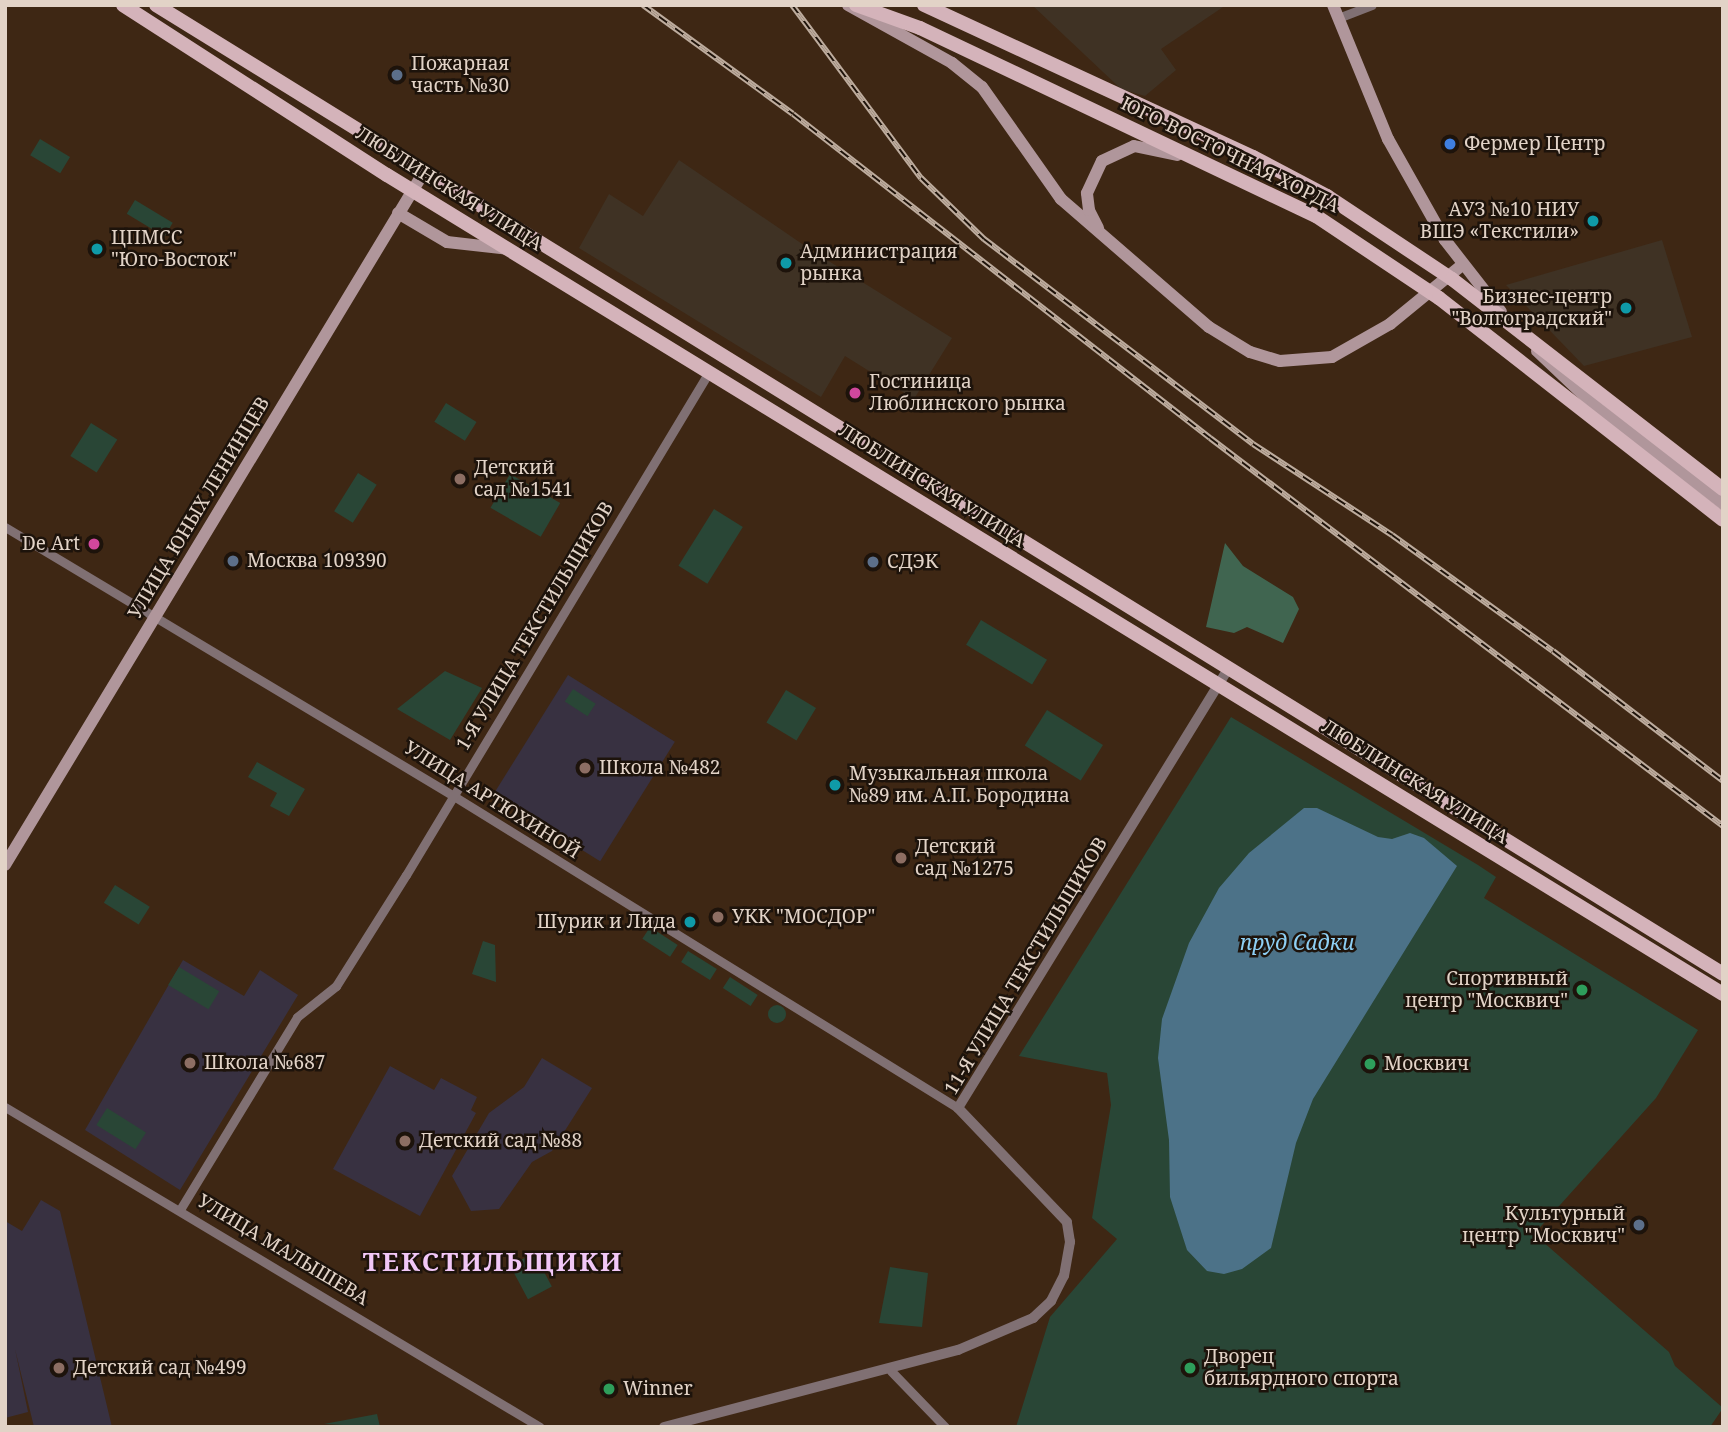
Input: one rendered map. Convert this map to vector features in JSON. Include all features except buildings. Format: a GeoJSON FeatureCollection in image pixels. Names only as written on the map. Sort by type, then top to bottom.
{"type":"FeatureCollection","features":[{"type":"Feature","properties":{"kind":"main road","name":"ЛЮБЛИНСКАЯ УЛИЦА"},"geometry":{"type":"LineString","coordinates":[[123,5],[412,190],[1723,994]]}},
{"type":"Feature","properties":{"kind":"main road","name":"ЛЮБЛИНСКАЯ УЛИЦА"},"geometry":{"type":"LineString","coordinates":[[156,5],[1723,974]]}},
{"type":"Feature","properties":{"kind":"main road"},"geometry":{"type":"LineString","coordinates":[[848,5],[952,62],[982,87],[1061,199],[1230,343],[1280,361],[1332,357],[1360,345],[1462,265]]}},
{"type":"Feature","properties":{"kind":"main road","name":"ЮГО-ВОСТОЧНАЯ ХОРДА"},"geometry":{"type":"LineString","coordinates":[[856,5],[920,28],[1233,174],[1316,216],[1438,298],[1723,520]]}},
{"type":"Feature","properties":{"kind":"main road","name":"ЮГО-ВОСТОЧНАЯ ХОРДА"},"geometry":{"type":"LineString","coordinates":[[924,5],[1253,157],[1327,196],[1473,295],[1723,489]]}},
{"type":"Feature","properties":{"kind":"main road"},"geometry":{"type":"LineString","coordinates":[[1333,5],[1388,139],[1462,265],[1552,366],[1723,504]]}},
{"type":"Feature","properties":{"kind":"main road"},"geometry":{"type":"LineString","coordinates":[[1115,246],[1096,226],[1087,201],[1092,176],[1109,155],[1134,146],[1152,148],[1233,174]]}},
{"type":"Feature","properties":{"kind":"main road","name":"УЛИЦА ЮНЫХ ЛЕНИНЦЕВ"},"geometry":{"type":"LineString","coordinates":[[5,865],[157,618],[425,170]]}},
{"type":"Feature","properties":{"kind":"main road"},"geometry":{"type":"LineString","coordinates":[[398,213],[447,242],[510,249]]}},
{"type":"Feature","properties":{"kind":"street"},"geometry":{"type":"LineString","coordinates":[[1338,18],[1372,5]]}},
{"type":"Feature","properties":{"kind":"street","name":"1-Я УЛИЦА ТЕКСТИЛЬЩИКОВ"},"geometry":{"type":"LineString","coordinates":[[181,1208],[297,1017],[336,986],[709,372]]}},
{"type":"Feature","properties":{"kind":"street","name":"УЛИЦА АРТЮХИНОЙ"},"geometry":{"type":"LineString","coordinates":[[5,527],[452,795],[958,1108]]}},
{"type":"Feature","properties":{"kind":"street","name":"11-Я УЛИЦА ТЕКСТИЛЬЩИКОВ"},"geometry":{"type":"LineString","coordinates":[[664,1427],[891,1371],[958,1350],[1033,1318],[1051,1301],[1064,1276],[1070,1242],[1067,1222],[958,1108],[1228,669]]}},
{"type":"Feature","properties":{"kind":"street","name":"УЛИЦА МАЛЫШЕВА"},"geometry":{"type":"LineString","coordinates":[[5,1107],[181,1208],[540,1427]]}},
{"type":"Feature","properties":{"kind":"street"},"geometry":{"type":"LineString","coordinates":[[891,1371],[945,1427]]}},
{"type":"Feature","properties":{"kind":"shaded area"},"geometry":{"type":"Polygon","coordinates":[[[1032,5],[1226,5],[1161,49],[1176,70],[1145,96],[1121,89],[1032,5]]]}},
{"type":"Feature","properties":{"kind":"shaded area"},"geometry":{"type":"Polygon","coordinates":[[[679,160],[811,250],[952,338],[914,399],[845,356],[821,397],[579,248],[609,194],[643,216],[679,160]]]}},
{"type":"Feature","properties":{"kind":"shaded area"},"geometry":{"type":"Polygon","coordinates":[[[1662,240],[1692,337],[1584,366],[1506,285],[1662,240]]]}},
{"type":"Feature","properties":{"kind":"shaded area","name":"Школа №482"},"geometry":{"type":"Polygon","coordinates":[[[568,675],[675,742],[600,861],[493,795],[568,675]]]}},
{"type":"Feature","properties":{"kind":"shaded area","name":"Школа №687"},"geometry":{"type":"Polygon","coordinates":[[[183,960],[244,996],[260,970],[298,995],[180,1190],[85,1130],[183,960]]]}},
{"type":"Feature","properties":{"kind":"shaded area"},"geometry":{"type":"Polygon","coordinates":[[[542,1058],[592,1088],[552,1151],[532,1162],[499,1209],[471,1211],[452,1176],[489,1113],[524,1087],[542,1058]]]}},
{"type":"Feature","properties":{"kind":"shaded area","name":"Детский сад №88"},"geometry":{"type":"Polygon","coordinates":[[[390,1066],[434,1090],[441,1078],[477,1097],[471,1110],[476,1113],[420,1216],[333,1169],[390,1066]]]}},
{"type":"Feature","properties":{"kind":"shaded area","name":"Детский сад №499"},"geometry":{"type":"Polygon","coordinates":[[[41,1200],[60,1211],[112,1427],[34,1427],[15,1349],[28,1412],[5,1418],[5,1221],[22,1231],[41,1200]]]}},
{"type":"Feature","properties":{"kind":"green space"},"geometry":{"type":"Polygon","coordinates":[[[40,139],[70,157],[60,173],[30,155],[40,139]]]}},
{"type":"Feature","properties":{"kind":"green space"},"geometry":{"type":"Polygon","coordinates":[[[135,200],[173,223],[164,236],[127,214],[135,200]]]}},
{"type":"Feature","properties":{"kind":"green space"},"geometry":{"type":"Polygon","coordinates":[[[446,403],[477,422],[465,441],[434,422],[446,403]]]}},
{"type":"Feature","properties":{"kind":"green space"},"geometry":{"type":"Polygon","coordinates":[[[91,423],[117,439],[97,473],[70,456],[91,423]]]}},
{"type":"Feature","properties":{"kind":"green space"},"geometry":{"type":"Polygon","coordinates":[[[358,473],[377,485],[353,523],[334,511],[358,473]]]}},
{"type":"Feature","properties":{"kind":"green space"},"geometry":{"type":"Polygon","coordinates":[[[510,474],[560,503],[541,537],[491,508],[510,474]]]}},
{"type":"Feature","properties":{"kind":"green space"},"geometry":{"type":"Polygon","coordinates":[[[714,509],[743,527],[707,584],[678,566],[714,509]]]}},
{"type":"Feature","properties":{"kind":"green space"},"geometry":{"type":"Polygon","coordinates":[[[1225,543],[1243,566],[1293,597],[1299,609],[1283,643],[1247,627],[1234,633],[1206,627],[1225,543]]]}},
{"type":"Feature","properties":{"kind":"green space"},"geometry":{"type":"Polygon","coordinates":[[[981,620],[1047,660],[1032,685],[966,645],[981,620]]]}},
{"type":"Feature","properties":{"kind":"green space"},"geometry":{"type":"Polygon","coordinates":[[[445,671],[482,688],[450,740],[397,709],[445,671]]]}},
{"type":"Feature","properties":{"kind":"green space"},"geometry":{"type":"Polygon","coordinates":[[[573,689],[596,704],[587,716],[565,702],[573,689]]]}},
{"type":"Feature","properties":{"kind":"green space"},"geometry":{"type":"Polygon","coordinates":[[[786,690],[816,708],[796,741],[766,723],[786,690]]]}},
{"type":"Feature","properties":{"kind":"green space"},"geometry":{"type":"Polygon","coordinates":[[[1047,710],[1103,745],[1081,781],[1025,746],[1047,710]]]}},
{"type":"Feature","properties":{"kind":"green space","name":"Москвич"},"geometry":{"type":"Polygon","coordinates":[[[1231,717],[1496,877],[1484,898],[1698,1030],[1656,1098],[1534,1234],[1669,1352],[1675,1366],[1723,1408],[1710,1427],[1016,1427],[1050,1317],[1117,1239],[1092,1218],[1111,1105],[1107,1073],[1019,1056],[1231,717]]]}},
{"type":"Feature","properties":{"kind":"green space"},"geometry":{"type":"Polygon","coordinates":[[[257,762],[305,789],[289,816],[270,806],[277,793],[248,777],[257,762]]]}},
{"type":"Feature","properties":{"kind":"green space"},"geometry":{"type":"Polygon","coordinates":[[[115,885],[150,907],[139,925],[104,903],[115,885]]]}},
{"type":"Feature","properties":{"kind":"green space"},"geometry":{"type":"Polygon","coordinates":[[[650,927],[678,945],[670,957],[642,939],[650,927]]]}},
{"type":"Feature","properties":{"kind":"green space"},"geometry":{"type":"Polygon","coordinates":[[[483,941],[495,945],[496,982],[472,974],[483,941]]]}},
{"type":"Feature","properties":{"kind":"green space"},"geometry":{"type":"Polygon","coordinates":[[[688,951],[717,969],[710,980],[681,962],[688,951]]]}},
{"type":"Feature","properties":{"kind":"green space"},"geometry":{"type":"Polygon","coordinates":[[[179,967],[219,991],[208,1009],[168,985],[179,967]]]}},
{"type":"Feature","properties":{"kind":"green space"},"geometry":{"type":"Polygon","coordinates":[[[730,977],[758,995],[751,1006],[723,988],[730,977]]]}},
{"type":"Feature","properties":{"kind":"green space"},"geometry":{"type":"Polygon","coordinates":[[[777,1005],[783,1008],[786,1014],[783,1020],[777,1023],[771,1020],[768,1014],[771,1008],[777,1005]]]}},
{"type":"Feature","properties":{"kind":"green space"},"geometry":{"type":"Polygon","coordinates":[[[107,1108],[146,1132],[135,1149],[96,1125],[107,1108]]]}},
{"type":"Feature","properties":{"kind":"green space"},"geometry":{"type":"Polygon","coordinates":[[[534,1253],[552,1287],[528,1299],[510,1266],[534,1253]]]}},
{"type":"Feature","properties":{"kind":"green space"},"geometry":{"type":"Polygon","coordinates":[[[890,1267],[928,1273],[922,1327],[879,1323],[890,1267]]]}},
{"type":"Feature","properties":{"kind":"green space"},"geometry":{"type":"Polygon","coordinates":[[[377,1414],[380,1427],[324,1424],[377,1414]]]}},
{"type":"Feature","properties":{"kind":"water","name":"пруд Садки"},"geometry":{"type":"Polygon","coordinates":[[[1304,808],[1317,808],[1378,837],[1392,839],[1410,833],[1424,838],[1457,866],[1313,1099],[1296,1143],[1271,1248],[1242,1269],[1224,1274],[1207,1271],[1187,1250],[1170,1197],[1169,1140],[1158,1058],[1162,1019],[1189,943],[1219,888],[1249,853],[1304,808]]]}},
{"type":"Feature","properties":{"kind":"railway"},"geometry":{"type":"LineString","coordinates":[[643,5],[793,114],[1210,438],[1723,826]]}},
{"type":"Feature","properties":{"kind":"railway"},"geometry":{"type":"LineString","coordinates":[[792,5],[921,178],[984,239],[1253,444],[1392,535],[1553,651],[1723,781]]}},
{"type":"Feature","properties":{"kind":"place","name":"Пожарная часть №30"},"geometry":{"type":"Point","coordinates":[397,75]}},
{"type":"Feature","properties":{"kind":"place","name":"Фермер Центр"},"geometry":{"type":"Point","coordinates":[1450,144]}},
{"type":"Feature","properties":{"kind":"place","name":"АУЗ №10 НИУ ВШЭ «Текстили»"},"geometry":{"type":"Point","coordinates":[1593,221]}},
{"type":"Feature","properties":{"kind":"place","name":"ЦПМСС \"Юго-Восток\""},"geometry":{"type":"Point","coordinates":[97,249]}},
{"type":"Feature","properties":{"kind":"place","name":"Администрация рынка"},"geometry":{"type":"Point","coordinates":[786,263]}},
{"type":"Feature","properties":{"kind":"place","name":"Бизнес-центр \"Волгоградский\""},"geometry":{"type":"Point","coordinates":[1626,308]}},
{"type":"Feature","properties":{"kind":"place","name":"Гостиница Люблинского рынка"},"geometry":{"type":"Point","coordinates":[855,393]}},
{"type":"Feature","properties":{"kind":"place","name":"Детский сад №1541"},"geometry":{"type":"Point","coordinates":[460,479]}},
{"type":"Feature","properties":{"kind":"place","name":"De Art"},"geometry":{"type":"Point","coordinates":[94,544]}},
{"type":"Feature","properties":{"kind":"place","name":"Москва 109390"},"geometry":{"type":"Point","coordinates":[233,561]}},
{"type":"Feature","properties":{"kind":"place","name":"СДЭК"},"geometry":{"type":"Point","coordinates":[873,562]}},
{"type":"Feature","properties":{"kind":"place","name":"Школа №482"},"geometry":{"type":"Point","coordinates":[585,768]}},
{"type":"Feature","properties":{"kind":"place","name":"Музыкальная школа №89 им. А.П. Бородина"},"geometry":{"type":"Point","coordinates":[835,785]}},
{"type":"Feature","properties":{"kind":"place","name":"Детский сад №1275"},"geometry":{"type":"Point","coordinates":[901,858]}},
{"type":"Feature","properties":{"kind":"place","name":"УКК \"МОСДОР\""},"geometry":{"type":"Point","coordinates":[718,917]}},
{"type":"Feature","properties":{"kind":"place","name":"Шурик и Лида"},"geometry":{"type":"Point","coordinates":[690,922]}},
{"type":"Feature","properties":{"kind":"place","name":"Спортивный центр \"Москвич\""},"geometry":{"type":"Point","coordinates":[1582,990]}},
{"type":"Feature","properties":{"kind":"place","name":"Школа №687"},"geometry":{"type":"Point","coordinates":[190,1063]}},
{"type":"Feature","properties":{"kind":"place","name":"Москвич"},"geometry":{"type":"Point","coordinates":[1370,1064]}},
{"type":"Feature","properties":{"kind":"place","name":"Детский сад №88"},"geometry":{"type":"Point","coordinates":[405,1141]}},
{"type":"Feature","properties":{"kind":"place","name":"Культурный центр \"Москвич\""},"geometry":{"type":"Point","coordinates":[1639,1225]}},
{"type":"Feature","properties":{"kind":"place","name":"Детский сад №499"},"geometry":{"type":"Point","coordinates":[59,1368]}},
{"type":"Feature","properties":{"kind":"place","name":"Дворец бильярдного спорта"},"geometry":{"type":"Point","coordinates":[1190,1368]}},
{"type":"Feature","properties":{"kind":"place","name":"Winner"},"geometry":{"type":"Point","coordinates":[609,1389]}},
{"type":"Feature","properties":{"kind":"district","name":"ТЕКСТИЛЬЩИКИ"},"geometry":{"type":"Point","coordinates":[493,1262]}}]}
